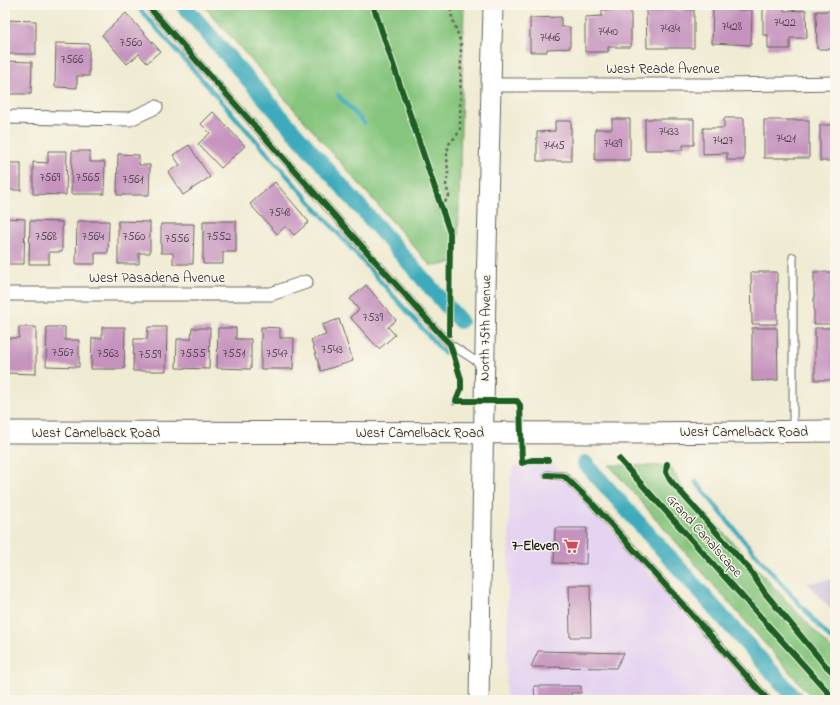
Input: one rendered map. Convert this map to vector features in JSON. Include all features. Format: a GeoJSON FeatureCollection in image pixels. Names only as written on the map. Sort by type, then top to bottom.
{"type":"FeatureCollection","features":[{"type":"Feature","properties":{"kind":"main road","name":"North 75th Avenue"},"geometry":{"type":"LineString","coordinates":[[479,700],[486,289],[493,5]]}},
{"type":"Feature","properties":{"kind":"main road","name":"West Camelback Road"},"geometry":{"type":"LineString","coordinates":[[5,432],[635,433],[835,431]]}},
{"type":"Feature","properties":{"kind":"street","name":"West Reade Avenue"},"geometry":{"type":"LineString","coordinates":[[492,85],[835,83]]}},
{"type":"Feature","properties":{"kind":"street"},"geometry":{"type":"LineString","coordinates":[[5,117],[130,119],[156,107]]}},
{"type":"Feature","properties":{"kind":"street","name":"West Pasadena Avenue"},"geometry":{"type":"LineString","coordinates":[[5,294],[271,294],[306,282]]}},
{"type":"Feature","properties":{"kind":"lane"},"geometry":{"type":"LineString","coordinates":[[147,5],[441,335],[450,344],[485,367]]}},
{"type":"Feature","properties":{"kind":"lane"},"geometry":{"type":"LineString","coordinates":[[793,257],[793,432]]}},
{"type":"Feature","properties":{"kind":"lane"},"geometry":{"type":"LineString","coordinates":[[547,475],[564,476],[591,502],[768,700]]}},
{"type":"Feature","properties":{"kind":"path"},"geometry":{"type":"LineString","coordinates":[[440,206],[445,202],[448,196],[446,186],[448,175],[447,153],[449,144],[460,129],[461,43],[451,14],[450,5]]}},
{"type":"Feature","properties":{"kind":"path"},"geometry":{"type":"LineString","coordinates":[[438,199],[443,213]]}},
{"type":"Feature","properties":{"kind":"shaded area"},"geometry":{"type":"Polygon","coordinates":[[[529,458],[549,458],[760,700],[506,700],[510,478],[514,468],[529,458]]]}},
{"type":"Feature","properties":{"kind":"shaded area"},"geometry":{"type":"Polygon","coordinates":[[[835,579],[835,614],[807,583],[835,579]]]}},
{"type":"Feature","properties":{"kind":"green space"},"geometry":{"type":"Polygon","coordinates":[[[203,5],[464,5],[457,261],[442,265],[430,265],[203,5]]]}},
{"type":"Feature","properties":{"kind":"green space"},"geometry":{"type":"Polygon","coordinates":[[[609,465],[670,466],[684,490],[835,653],[835,700],[814,700],[609,465]]]}},
{"type":"Feature","properties":{"kind":"building"},"geometry":{"type":"Polygon","coordinates":[[[713,5],[739,5],[738,10],[752,10],[751,45],[712,43],[713,5]]]}},
{"type":"Feature","properties":{"kind":"building"},"geometry":{"type":"Polygon","coordinates":[[[763,5],[784,5],[784,11],[806,10],[807,38],[790,38],[790,49],[768,49],[768,35],[763,35],[763,5]]]}},
{"type":"Feature","properties":{"kind":"building"},"geometry":{"type":"Polygon","coordinates":[[[602,10],[631,10],[631,47],[608,47],[608,52],[585,52],[585,17],[602,16],[602,10]]]}},
{"type":"Feature","properties":{"kind":"building"},"geometry":{"type":"Polygon","coordinates":[[[646,10],[694,10],[694,48],[647,48],[646,10]]]}},
{"type":"Feature","properties":{"kind":"building"},"geometry":{"type":"Polygon","coordinates":[[[816,11],[835,11],[834,49],[817,49],[816,11]]]}},
{"type":"Feature","properties":{"kind":"building"},"geometry":{"type":"Polygon","coordinates":[[[126,13],[160,51],[147,63],[139,54],[127,64],[102,35],[126,13]]]}},
{"type":"Feature","properties":{"kind":"building"},"geometry":{"type":"Polygon","coordinates":[[[561,17],[561,27],[570,27],[570,48],[547,49],[547,52],[530,52],[530,18],[561,17]]]}},
{"type":"Feature","properties":{"kind":"building"},"geometry":{"type":"Polygon","coordinates":[[[5,20],[36,21],[36,54],[5,54],[5,20]]]}},
{"type":"Feature","properties":{"kind":"building"},"geometry":{"type":"Polygon","coordinates":[[[56,43],[89,44],[89,76],[77,76],[77,88],[55,87],[56,43]]]}},
{"type":"Feature","properties":{"kind":"building"},"geometry":{"type":"Polygon","coordinates":[[[5,61],[32,62],[31,94],[5,94],[5,61]]]}},
{"type":"Feature","properties":{"kind":"building"},"geometry":{"type":"Polygon","coordinates":[[[213,112],[245,146],[221,168],[198,144],[210,133],[201,124],[213,112]]]}},
{"type":"Feature","properties":{"kind":"building"},"geometry":{"type":"Polygon","coordinates":[[[724,118],[744,118],[744,160],[727,160],[727,153],[703,154],[703,128],[724,128],[724,118]]]}},
{"type":"Feature","properties":{"kind":"building"},"geometry":{"type":"Polygon","coordinates":[[[612,119],[630,119],[630,160],[595,160],[595,129],[612,129],[612,119]]]}},
{"type":"Feature","properties":{"kind":"building"},"geometry":{"type":"Polygon","coordinates":[[[645,119],[694,119],[694,145],[683,145],[683,150],[645,150],[645,119]]]}},
{"type":"Feature","properties":{"kind":"building"},"geometry":{"type":"Polygon","coordinates":[[[764,120],[809,120],[809,158],[764,158],[764,120]]]}},
{"type":"Feature","properties":{"kind":"building"},"geometry":{"type":"Polygon","coordinates":[[[555,121],[571,121],[571,161],[537,161],[537,132],[555,131],[555,121]]]}},
{"type":"Feature","properties":{"kind":"building"},"geometry":{"type":"Polygon","coordinates":[[[820,125],[835,125],[835,161],[820,161],[820,125]]]}},
{"type":"Feature","properties":{"kind":"building"},"geometry":{"type":"Polygon","coordinates":[[[189,145],[210,177],[183,195],[168,172],[180,165],[173,155],[189,145]]]}},
{"type":"Feature","properties":{"kind":"building"},"geometry":{"type":"Polygon","coordinates":[[[48,151],[67,151],[66,195],[33,194],[33,162],[48,163],[48,151]]]}},
{"type":"Feature","properties":{"kind":"building"},"geometry":{"type":"Polygon","coordinates":[[[72,151],[90,151],[90,162],[105,162],[104,194],[71,194],[72,151]]]}},
{"type":"Feature","properties":{"kind":"building"},"geometry":{"type":"Polygon","coordinates":[[[118,154],[139,155],[139,165],[150,165],[149,195],[117,195],[118,154]]]}},
{"type":"Feature","properties":{"kind":"building"},"geometry":{"type":"Polygon","coordinates":[[[5,163],[21,163],[21,190],[5,190],[5,163]]]}},
{"type":"Feature","properties":{"kind":"building"},"geometry":{"type":"Polygon","coordinates":[[[275,182],[309,222],[294,235],[286,226],[277,234],[250,204],[275,182]]]}},
{"type":"Feature","properties":{"kind":"building"},"geometry":{"type":"Polygon","coordinates":[[[5,218],[25,219],[24,264],[7,264],[7,252],[5,252],[5,218]]]}},
{"type":"Feature","properties":{"kind":"building"},"geometry":{"type":"Polygon","coordinates":[[[30,221],[62,222],[62,252],[49,252],[49,264],[29,264],[30,221]]]}},
{"type":"Feature","properties":{"kind":"building"},"geometry":{"type":"Polygon","coordinates":[[[77,221],[109,221],[108,253],[95,253],[95,264],[76,264],[77,221]]]}},
{"type":"Feature","properties":{"kind":"building"},"geometry":{"type":"Polygon","coordinates":[[[118,221],[150,222],[150,253],[139,253],[139,264],[118,264],[118,221]]]}},
{"type":"Feature","properties":{"kind":"building"},"geometry":{"type":"Polygon","coordinates":[[[203,221],[236,221],[236,252],[223,252],[223,264],[203,264],[203,221]]]}},
{"type":"Feature","properties":{"kind":"building"},"geometry":{"type":"Polygon","coordinates":[[[161,224],[194,224],[193,264],[173,264],[173,253],[161,253],[161,224]]]}},
{"type":"Feature","properties":{"kind":"building"},"geometry":{"type":"Polygon","coordinates":[[[751,272],[777,272],[777,324],[752,324],[751,272]]]}},
{"type":"Feature","properties":{"kind":"building"},"geometry":{"type":"Polygon","coordinates":[[[814,272],[835,272],[835,324],[814,324],[814,272]]]}},
{"type":"Feature","properties":{"kind":"building"},"geometry":{"type":"Polygon","coordinates":[[[366,285],[396,320],[388,327],[395,335],[379,349],[350,317],[359,310],[350,299],[366,285]]]}},
{"type":"Feature","properties":{"kind":"building"},"geometry":{"type":"Polygon","coordinates":[[[339,319],[353,361],[321,371],[311,340],[326,335],[322,325],[339,319]]]}},
{"type":"Feature","properties":{"kind":"building"},"geometry":{"type":"Polygon","coordinates":[[[19,327],[36,327],[36,374],[5,373],[5,338],[19,338],[19,327]]]}},
{"type":"Feature","properties":{"kind":"building"},"geometry":{"type":"Polygon","coordinates":[[[47,327],[65,327],[65,340],[79,340],[79,367],[46,366],[47,327]]]}},
{"type":"Feature","properties":{"kind":"building"},"geometry":{"type":"Polygon","coordinates":[[[102,327],[125,327],[124,369],[91,369],[92,338],[102,338],[102,327]]]}},
{"type":"Feature","properties":{"kind":"building"},"geometry":{"type":"Polygon","coordinates":[[[148,327],[167,327],[166,371],[133,371],[134,339],[147,339],[148,327]]]}},
{"type":"Feature","properties":{"kind":"building"},"geometry":{"type":"Polygon","coordinates":[[[261,327],[280,328],[280,338],[294,338],[293,369],[261,369],[261,327]]]}},
{"type":"Feature","properties":{"kind":"building"},"geometry":{"type":"Polygon","coordinates":[[[192,328],[210,328],[209,369],[176,368],[177,339],[191,339],[192,328]]]}},
{"type":"Feature","properties":{"kind":"building"},"geometry":{"type":"Polygon","coordinates":[[[218,328],[236,328],[236,339],[251,339],[251,369],[217,368],[218,328]]]}},
{"type":"Feature","properties":{"kind":"building"},"geometry":{"type":"Polygon","coordinates":[[[752,328],[777,328],[778,380],[752,381],[752,328]]]}},
{"type":"Feature","properties":{"kind":"building"},"geometry":{"type":"Polygon","coordinates":[[[815,328],[835,328],[835,380],[815,380],[815,328]]]}},
{"type":"Feature","properties":{"kind":"building","name":"7-Eleven"},"geometry":{"type":"Polygon","coordinates":[[[555,528],[587,528],[586,564],[554,563],[555,528]]]}},
{"type":"Feature","properties":{"kind":"building"},"geometry":{"type":"Polygon","coordinates":[[[569,585],[590,585],[591,637],[570,637],[569,585]]]}},
{"type":"Feature","properties":{"kind":"building"},"geometry":{"type":"Polygon","coordinates":[[[538,651],[624,653],[616,668],[531,667],[538,651]]]}},
{"type":"Feature","properties":{"kind":"building"},"geometry":{"type":"Polygon","coordinates":[[[534,686],[581,686],[581,693],[571,693],[571,700],[535,700],[534,686]]]}},
{"type":"Feature","properties":{"kind":"waterway"},"geometry":{"type":"LineString","coordinates":[[136,5],[444,353]]}},
{"type":"Feature","properties":{"kind":"waterway"},"geometry":{"type":"LineString","coordinates":[[183,5],[460,321]]}},
{"type":"Feature","properties":{"kind":"waterway"},"geometry":{"type":"LineString","coordinates":[[338,95],[364,123]]}},
{"type":"Feature","properties":{"kind":"waterway"},"geometry":{"type":"LineString","coordinates":[[585,463],[797,700]]}},
{"type":"Feature","properties":{"kind":"waterway"},"geometry":{"type":"LineString","coordinates":[[696,482],[745,542],[835,644]]}},
{"type":"Feature","properties":{"kind":"cycle path"},"geometry":{"type":"LineString","coordinates":[[147,5],[450,344],[461,379],[461,389],[456,401],[517,401],[520,405],[522,463],[532,460],[548,460]]}},
{"type":"Feature","properties":{"kind":"cycle path"},"geometry":{"type":"LineString","coordinates":[[373,5],[450,233],[449,334]]}},
{"type":"Feature","properties":{"kind":"cycle path","name":"Grand Canalscape"},"geometry":{"type":"LineString","coordinates":[[619,459],[835,700]]}},
{"type":"Feature","properties":{"kind":"cycle path","name":"Grand Canalscape"},"geometry":{"type":"LineString","coordinates":[[667,464],[666,472],[670,480],[749,569],[765,593],[825,665],[835,674]]}},
{"type":"Feature","properties":{"kind":"cycle path"},"geometry":{"type":"LineString","coordinates":[[547,475],[564,476],[591,502],[768,700]]}},
{"type":"Feature","properties":{"kind":"place","name":"7-Eleven"},"geometry":{"type":"Point","coordinates":[571,546]}}]}
